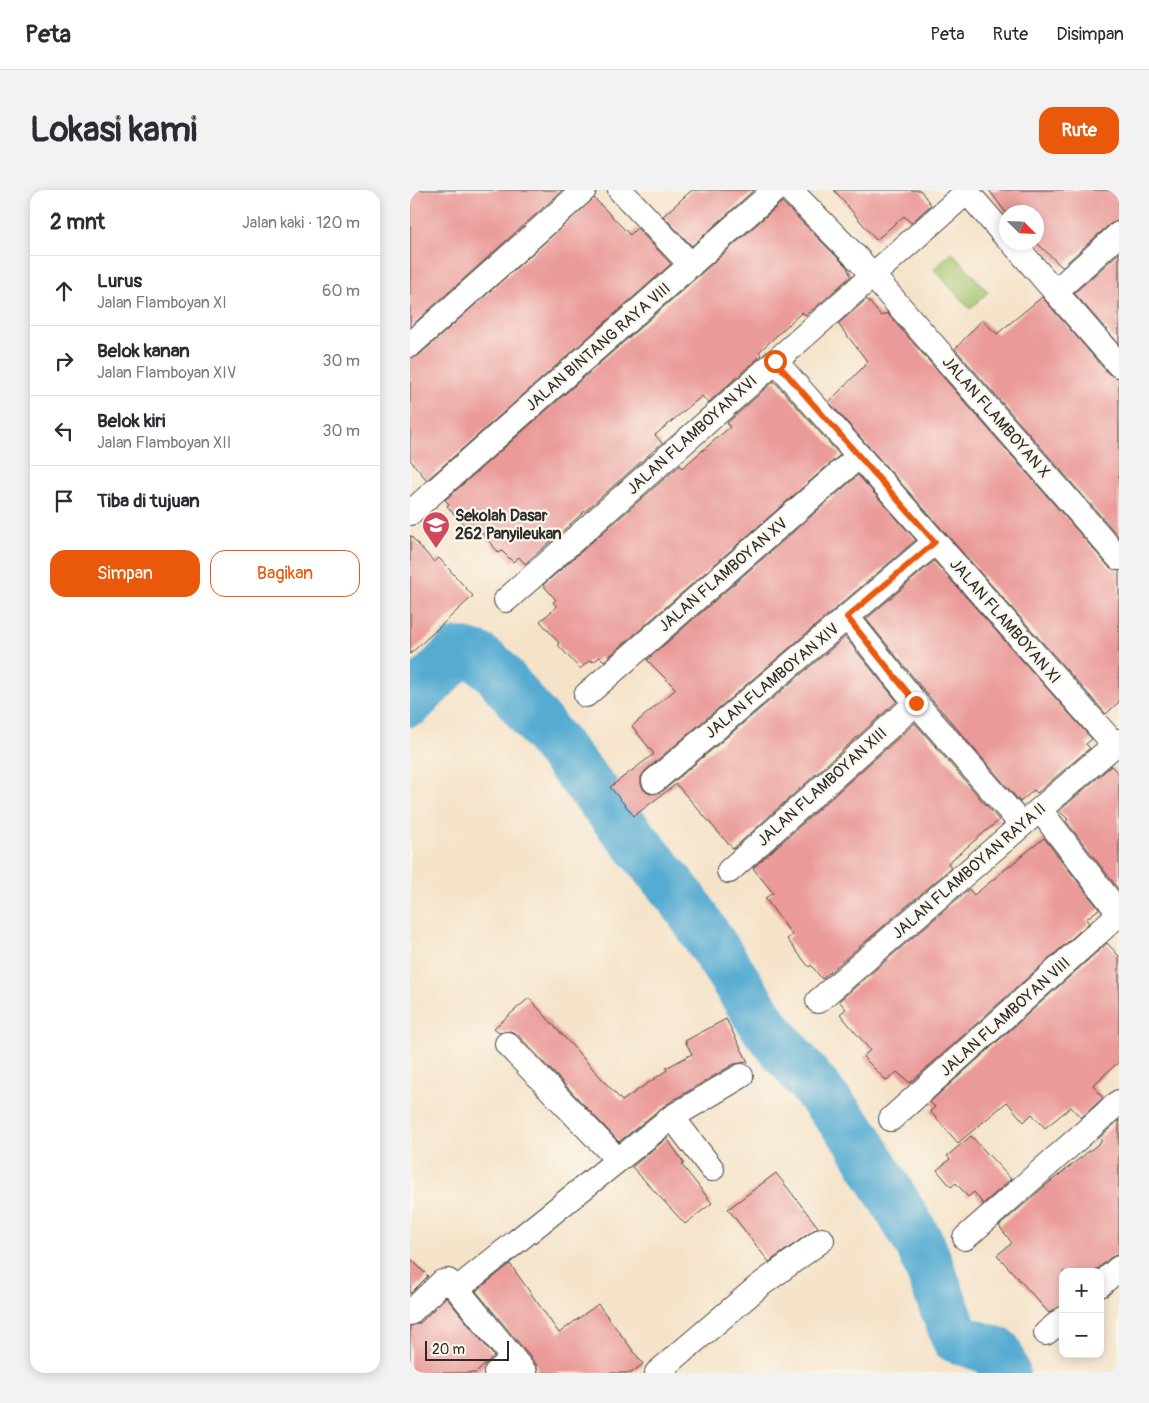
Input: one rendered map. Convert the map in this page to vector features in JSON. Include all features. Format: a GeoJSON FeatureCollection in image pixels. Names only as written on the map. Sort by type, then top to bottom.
{"type":"FeatureCollection","features":[{"type":"Feature","properties":{"kind":"street"},"geometry":{"type":"LineString","coordinates":[[410,345],[584,190]]}},
{"type":"Feature","properties":{"kind":"street"},"geometry":{"type":"LineString","coordinates":[[620,190],[691,265]]}},
{"type":"Feature","properties":{"kind":"street","name":"JALAN BINTANG RAYA VIII"},"geometry":{"type":"LineString","coordinates":[[414,503],[691,265],[775,190]]}},
{"type":"Feature","properties":{"kind":"street","name":"JALAN FLAMBOYAN X"},"geometry":{"type":"LineString","coordinates":[[790,190],[872,276],[1119,558]]}},
{"type":"Feature","properties":{"kind":"street"},"geometry":{"type":"LineString","coordinates":[[968,191],[999,229]]}},
{"type":"Feature","properties":{"kind":"street","name":"JALAN FLAMBOYAN XVI"},"geometry":{"type":"LineString","coordinates":[[506,600],[968,191]]}},
{"type":"Feature","properties":{"kind":"street"},"geometry":{"type":"LineString","coordinates":[[1055,292],[1119,234]]}},
{"type":"Feature","properties":{"kind":"street"},"geometry":{"type":"LineString","coordinates":[[1019,250],[1119,365]]}},
{"type":"Feature","properties":{"kind":"street","name":"JALAN FLAMBOYAN XI"},"geometry":{"type":"LineString","coordinates":[[775,361],[935,542],[1117,743]]}},
{"type":"Feature","properties":{"kind":"street","name":"JALAN FLAMBOYAN XV"},"geometry":{"type":"LineString","coordinates":[[586,695],[859,456]]}},
{"type":"Feature","properties":{"kind":"street","name":"JALAN FLAMBOYAN XIV"},"geometry":{"type":"LineString","coordinates":[[654,780],[935,542]]}},
{"type":"Feature","properties":{"kind":"street"},"geometry":{"type":"LineString","coordinates":[[847,617],[916,703],[1031,817],[1119,913]]}},
{"type":"Feature","properties":{"kind":"street","name":"JALAN FLAMBOYAN XIII"},"geometry":{"type":"LineString","coordinates":[[729,871],[916,703]]}},
{"type":"Feature","properties":{"kind":"street","name":"JALAN FLAMBOYAN RAYA II"},"geometry":{"type":"LineString","coordinates":[[818,1002],[1117,743]]}},
{"type":"Feature","properties":{"kind":"street","name":"JALAN FLAMBOYAN VIII"},"geometry":{"type":"LineString","coordinates":[[891,1119],[1119,913]]}},
{"type":"Feature","properties":{"kind":"street"},"geometry":{"type":"LineString","coordinates":[[507,1044],[618,1160]]}},
{"type":"Feature","properties":{"kind":"street"},"geometry":{"type":"LineString","coordinates":[[457,1289],[672,1117],[741,1076]]}},
{"type":"Feature","properties":{"kind":"street"},"geometry":{"type":"LineString","coordinates":[[965,1238],[1119,1102]]}},
{"type":"Feature","properties":{"kind":"street"},"geometry":{"type":"LineString","coordinates":[[672,1117],[712,1169]]}},
{"type":"Feature","properties":{"kind":"street"},"geometry":{"type":"LineString","coordinates":[[656,1373],[759,1286],[822,1240]]}},
{"type":"Feature","properties":{"kind":"street"},"geometry":{"type":"LineString","coordinates":[[1104,1281],[1119,1268]]}},
{"type":"Feature","properties":{"kind":"street"},"geometry":{"type":"LineString","coordinates":[[410,1313],[442,1282],[448,1281],[457,1289],[511,1368]]}},
{"type":"Feature","properties":{"kind":"green space"},"geometry":{"type":"Polygon","coordinates":[[[952,252],[988,292],[970,309],[934,269],[952,252]]]}},
{"type":"Feature","properties":{"kind":"building"},"geometry":{"type":"Polygon","coordinates":[[[410,190],[563,190],[410,327],[410,190]]]}},
{"type":"Feature","properties":{"kind":"building"},"geometry":{"type":"Polygon","coordinates":[[[692,190],[754,190],[692,246],[663,216],[692,190]]]}},
{"type":"Feature","properties":{"kind":"building"},"geometry":{"type":"Polygon","coordinates":[[[834,190],[920,190],[931,205],[911,223],[904,216],[876,240],[834,190]]]}},
{"type":"Feature","properties":{"kind":"building"},"geometry":{"type":"Polygon","coordinates":[[[989,190],[1119,190],[1119,221],[1110,224],[1062,267],[1044,250],[1044,205],[1000,205],[989,190]]]}},
{"type":"Feature","properties":{"kind":"building"},"geometry":{"type":"Polygon","coordinates":[[[594,198],[630,235],[637,228],[671,264],[427,480],[410,460],[410,358],[419,355],[594,198]]]}},
{"type":"Feature","properties":{"kind":"building"},"geometry":{"type":"Polygon","coordinates":[[[782,202],[847,267],[851,276],[816,307],[805,315],[802,312],[759,352],[761,355],[759,357],[708,403],[702,396],[655,435],[662,443],[525,564],[519,557],[513,562],[502,551],[499,553],[481,532],[479,534],[474,529],[470,532],[447,506],[449,504],[445,500],[782,202]]]}},
{"type":"Feature","properties":{"kind":"building"},"geometry":{"type":"Polygon","coordinates":[[[1119,253],[1119,344],[1074,293],[1119,253]]]}},
{"type":"Feature","properties":{"kind":"building"},"geometry":{"type":"Polygon","coordinates":[[[1042,297],[1109,374],[1119,378],[1119,537],[955,349],[982,320],[997,334],[1042,297]]]}},
{"type":"Feature","properties":{"kind":"building"},"geometry":{"type":"Polygon","coordinates":[[[867,299],[881,316],[887,313],[1109,567],[1119,571],[1119,702],[1106,714],[829,402],[868,362],[838,324],[867,299]]]}},
{"type":"Feature","properties":{"kind":"building"},"geometry":{"type":"Polygon","coordinates":[[[774,381],[840,455],[604,661],[600,657],[593,662],[590,660],[580,669],[558,645],[559,643],[540,621],[557,607],[553,602],[556,600],[543,585],[680,465],[682,468],[730,427],[727,423],[774,381]]]}},
{"type":"Feature","properties":{"kind":"building"},"geometry":{"type":"Polygon","coordinates":[[[858,475],[916,540],[645,771],[641,777],[641,784],[644,790],[650,794],[663,791],[845,637],[897,701],[733,849],[676,784],[634,816],[610,787],[654,754],[632,726],[676,689],[647,660],[858,475]]]}},
{"type":"Feature","properties":{"kind":"building"},"geometry":{"type":"Polygon","coordinates":[[[410,535],[434,562],[439,558],[473,596],[410,654],[410,535]]]}},
{"type":"Feature","properties":{"kind":"building"},"geometry":{"type":"Polygon","coordinates":[[[934,561],[1092,739],[1086,744],[1090,748],[1037,793],[1034,790],[1020,802],[927,694],[866,619],[934,561]]]}},
{"type":"Feature","properties":{"kind":"building"},"geometry":{"type":"Polygon","coordinates":[[[915,723],[999,820],[948,863],[951,868],[822,979],[811,965],[809,967],[787,939],[792,935],[765,898],[773,893],[753,868],[915,723]]]}},
{"type":"Feature","properties":{"kind":"building"},"geometry":{"type":"Polygon","coordinates":[[[1111,766],[1119,774],[1119,890],[1066,821],[1068,819],[1059,811],[1111,766]]]}},
{"type":"Feature","properties":{"kind":"building"},"geometry":{"type":"Polygon","coordinates":[[[1044,838],[1099,909],[1086,919],[1089,923],[910,1083],[897,1072],[887,1081],[863,1057],[870,1050],[840,1014],[846,1009],[839,1001],[969,889],[974,895],[1044,838]]]}},
{"type":"Feature","properties":{"kind":"building"},"geometry":{"type":"Polygon","coordinates":[[[1107,943],[1119,956],[1119,1062],[1093,1085],[1103,1098],[1081,1118],[1071,1107],[1045,1128],[1032,1114],[1024,1122],[1007,1102],[958,1143],[930,1111],[935,1107],[930,1102],[1107,943]]]}},
{"type":"Feature","properties":{"kind":"building"},"geometry":{"type":"Polygon","coordinates":[[[529,998],[622,1101],[667,1070],[666,1068],[692,1054],[685,1041],[726,1019],[748,1062],[734,1064],[665,1105],[619,1142],[517,1034],[510,1031],[500,1033],[494,1028],[529,998]]]}},
{"type":"Feature","properties":{"kind":"building"},"geometry":{"type":"Polygon","coordinates":[[[1119,1120],[1119,1254],[1110,1258],[1099,1268],[1059,1268],[1059,1308],[1049,1313],[997,1255],[1012,1243],[999,1226],[1045,1186],[1102,1141],[1099,1138],[1119,1120]]]}},
{"type":"Feature","properties":{"kind":"building"},"geometry":{"type":"Polygon","coordinates":[[[971,1136],[1011,1179],[983,1204],[974,1192],[968,1197],[956,1183],[951,1187],[937,1170],[950,1159],[947,1156],[971,1136]]]}},
{"type":"Feature","properties":{"kind":"building"},"geometry":{"type":"Polygon","coordinates":[[[667,1138],[684,1163],[682,1165],[712,1203],[685,1224],[632,1167],[667,1138]]]}},
{"type":"Feature","properties":{"kind":"building"},"geometry":{"type":"Polygon","coordinates":[[[776,1173],[818,1227],[769,1262],[728,1209],[776,1173]]]}},
{"type":"Feature","properties":{"kind":"building"},"geometry":{"type":"Polygon","coordinates":[[[410,1258],[428,1276],[410,1294],[410,1258]]]}},
{"type":"Feature","properties":{"kind":"building"},"geometry":{"type":"Polygon","coordinates":[[[510,1264],[559,1333],[598,1304],[643,1364],[631,1373],[538,1373],[536,1364],[476,1291],[510,1264]]]}},
{"type":"Feature","properties":{"kind":"building"},"geometry":{"type":"Polygon","coordinates":[[[446,1297],[494,1356],[476,1373],[410,1373],[410,1326],[420,1323],[446,1297]]]}},
{"type":"Feature","properties":{"kind":"waterway"},"geometry":{"type":"LineString","coordinates":[[410,702],[459,652],[478,657],[494,669],[684,901],[766,1028],[857,1138],[921,1246],[956,1338],[997,1352],[1005,1373]]}},
{"type":"Feature","properties":{"kind":"place","name":"Sekolah Dasar 262 Panyileukan"},"geometry":{"type":"Point","coordinates":[436,549]}},
{"type":"Feature","properties":{"kind":"route"},"geometry":{"type":"LineString","coordinates":[[775,361],[935,542],[847,617],[916,703]]}}]}
